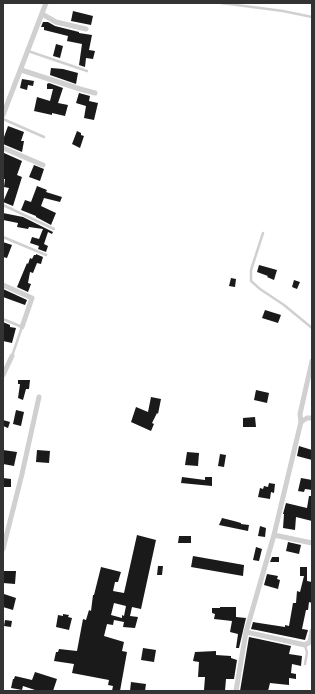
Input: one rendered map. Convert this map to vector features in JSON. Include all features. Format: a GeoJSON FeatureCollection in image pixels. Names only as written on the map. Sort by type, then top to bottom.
{"type":"FeatureCollection","features":[{"type":"Feature","properties":{"kind":"street"},"geometry":{"type":"LineString","coordinates":[[3,116],[46,3]]}},
{"type":"Feature","properties":{"kind":"street"},"geometry":{"type":"LineString","coordinates":[[42,14],[56,22],[86,29]]}},
{"type":"Feature","properties":{"kind":"street"},"geometry":{"type":"LineString","coordinates":[[20,70],[80,89],[95,92]]}},
{"type":"Feature","properties":{"kind":"street"},"geometry":{"type":"LineString","coordinates":[[3,148],[43,165]]}},
{"type":"Feature","properties":{"kind":"street"},"geometry":{"type":"LineString","coordinates":[[3,285],[32,298],[22,327]]}},
{"type":"Feature","properties":{"kind":"street"},"geometry":{"type":"LineString","coordinates":[[3,376],[12,356]]}},
{"type":"Feature","properties":{"kind":"street"},"geometry":{"type":"LineString","coordinates":[[236,691],[246,632],[274,535],[301,422],[300,414],[312,361]]}},
{"type":"Feature","properties":{"kind":"street"},"geometry":{"type":"LineString","coordinates":[[3,549],[22,474],[39,397]]}},
{"type":"Feature","properties":{"kind":"street"},"geometry":{"type":"LineString","coordinates":[[301,422],[307,418],[312,418]]}},
{"type":"Feature","properties":{"kind":"street"},"geometry":{"type":"LineString","coordinates":[[274,535],[312,543]]}},
{"type":"Feature","properties":{"kind":"street"},"geometry":{"type":"LineString","coordinates":[[246,632],[305,645],[310,642],[312,631]]}},
{"type":"Feature","properties":{"kind":"lane"},"geometry":{"type":"LineString","coordinates":[[221,3],[283,11],[312,17]]}},
{"type":"Feature","properties":{"kind":"lane"},"geometry":{"type":"LineString","coordinates":[[28,51],[87,71]]}},
{"type":"Feature","properties":{"kind":"lane"},"geometry":{"type":"LineString","coordinates":[[3,119],[44,137]]}},
{"type":"Feature","properties":{"kind":"lane"},"geometry":{"type":"LineString","coordinates":[[3,205],[54,229]]}},
{"type":"Feature","properties":{"kind":"lane"},"geometry":{"type":"LineString","coordinates":[[263,233],[251,270],[251,281],[312,328]]}},
{"type":"Feature","properties":{"kind":"lane"},"geometry":{"type":"LineString","coordinates":[[3,237],[46,255]]}},
{"type":"Feature","properties":{"kind":"lane"},"geometry":{"type":"LineString","coordinates":[[3,319],[22,327],[12,356]]}},
{"type":"Feature","properties":{"kind":"lane"},"geometry":{"type":"LineString","coordinates":[[305,645],[307,653],[305,664]]}},
{"type":"Feature","properties":{"kind":"building"},"geometry":{"type":"Polygon","coordinates":[[[73,11],[93,16],[91,25],[71,21],[73,11]]]}},
{"type":"Feature","properties":{"kind":"building"},"geometry":{"type":"Polygon","coordinates":[[[43,22],[48,22],[55,26],[79,33],[92,35],[89,50],[95,51],[93,59],[86,58],[85,67],[79,65],[82,44],[67,41],[68,36],[44,30],[44,27],[41,27],[43,22]]]}},
{"type":"Feature","properties":{"kind":"building"},"geometry":{"type":"Polygon","coordinates":[[[56,44],[63,46],[60,58],[53,56],[56,44]]]}},
{"type":"Feature","properties":{"kind":"building"},"geometry":{"type":"Polygon","coordinates":[[[51,68],[63,69],[78,73],[76,84],[50,75],[51,68]]]}},
{"type":"Feature","properties":{"kind":"building"},"geometry":{"type":"Polygon","coordinates":[[[22,79],[34,81],[33,86],[28,85],[27,90],[20,88],[22,79]]]}},
{"type":"Feature","properties":{"kind":"building"},"geometry":{"type":"Polygon","coordinates":[[[49,83],[63,88],[58,103],[68,105],[65,116],[34,111],[37,97],[50,101],[53,89],[47,89],[47,84],[49,83]]]}},
{"type":"Feature","properties":{"kind":"building"},"geometry":{"type":"Polygon","coordinates":[[[79,93],[90,96],[89,101],[98,103],[94,120],[84,118],[86,106],[76,103],[79,93]]]}},
{"type":"Feature","properties":{"kind":"building"},"geometry":{"type":"Polygon","coordinates":[[[8,126],[24,132],[21,141],[24,141],[22,152],[3,144],[3,136],[4,137],[8,126]]]}},
{"type":"Feature","properties":{"kind":"building"},"geometry":{"type":"Polygon","coordinates":[[[77,131],[84,136],[80,148],[72,144],[77,131]]]}},
{"type":"Feature","properties":{"kind":"building"},"geometry":{"type":"Polygon","coordinates":[[[4,153],[22,161],[17,175],[22,177],[13,206],[3,202],[9,188],[4,187],[4,153]]]}},
{"type":"Feature","properties":{"kind":"building"},"geometry":{"type":"Polygon","coordinates":[[[34,165],[44,169],[40,181],[29,177],[34,165]]]}},
{"type":"Feature","properties":{"kind":"building"},"geometry":{"type":"Polygon","coordinates":[[[37,186],[47,190],[46,192],[62,197],[60,202],[44,198],[41,206],[56,213],[51,225],[36,216],[21,210],[25,200],[31,202],[37,186]]]}},
{"type":"Feature","properties":{"kind":"building"},"geometry":{"type":"Polygon","coordinates":[[[3,213],[23,217],[53,232],[52,234],[48,232],[44,244],[48,246],[46,252],[38,249],[39,246],[30,243],[32,237],[39,239],[43,229],[17,227],[18,223],[3,220],[3,213]]]}},
{"type":"Feature","properties":{"kind":"building"},"geometry":{"type":"Polygon","coordinates":[[[3,242],[12,245],[7,258],[3,257],[3,242]]]}},
{"type":"Feature","properties":{"kind":"building"},"geometry":{"type":"Polygon","coordinates":[[[36,254],[43,257],[41,264],[37,263],[33,273],[30,272],[28,283],[31,284],[28,292],[17,287],[27,263],[28,264],[30,258],[32,259],[36,254]]]}},
{"type":"Feature","properties":{"kind":"building"},"geometry":{"type":"Polygon","coordinates":[[[259,265],[277,270],[274,280],[257,272],[259,265]]]}},
{"type":"Feature","properties":{"kind":"building"},"geometry":{"type":"Polygon","coordinates":[[[231,278],[236,279],[235,287],[229,286],[231,278]]]}},
{"type":"Feature","properties":{"kind":"building"},"geometry":{"type":"Polygon","coordinates":[[[294,280],[300,282],[297,289],[292,287],[294,280]]]}},
{"type":"Feature","properties":{"kind":"building"},"geometry":{"type":"Polygon","coordinates":[[[3,289],[27,300],[25,305],[3,297],[3,289]]]}},
{"type":"Feature","properties":{"kind":"building"},"geometry":{"type":"Polygon","coordinates":[[[265,310],[281,315],[278,323],[262,318],[265,310]]]}},
{"type":"Feature","properties":{"kind":"building"},"geometry":{"type":"Polygon","coordinates":[[[3,322],[10,325],[10,327],[16,328],[12,343],[3,341],[3,322]]]}},
{"type":"Feature","properties":{"kind":"building"},"geometry":{"type":"Polygon","coordinates":[[[18,380],[30,380],[29,389],[26,389],[23,400],[18,398],[20,384],[18,384],[18,380]]]}},
{"type":"Feature","properties":{"kind":"building"},"geometry":{"type":"Polygon","coordinates":[[[256,390],[269,393],[267,403],[254,400],[256,390]]]}},
{"type":"Feature","properties":{"kind":"building"},"geometry":{"type":"Polygon","coordinates":[[[151,397],[161,399],[158,414],[157,413],[152,423],[154,424],[151,431],[131,422],[136,407],[148,412],[151,397]]]}},
{"type":"Feature","properties":{"kind":"building"},"geometry":{"type":"Polygon","coordinates":[[[16,410],[24,412],[21,426],[13,424],[16,410]]]}},
{"type":"Feature","properties":{"kind":"building"},"geometry":{"type":"Polygon","coordinates":[[[255,417],[256,427],[243,427],[243,418],[255,417]]]}},
{"type":"Feature","properties":{"kind":"building"},"geometry":{"type":"Polygon","coordinates":[[[3,420],[10,422],[8,428],[3,426],[3,420]]]}},
{"type":"Feature","properties":{"kind":"building"},"geometry":{"type":"Polygon","coordinates":[[[299,446],[312,450],[312,460],[297,456],[299,446]]]}},
{"type":"Feature","properties":{"kind":"building"},"geometry":{"type":"Polygon","coordinates":[[[3,450],[17,452],[14,466],[3,464],[3,450]]]}},
{"type":"Feature","properties":{"kind":"building"},"geometry":{"type":"Polygon","coordinates":[[[37,450],[50,451],[49,463],[36,462],[37,450]]]}},
{"type":"Feature","properties":{"kind":"building"},"geometry":{"type":"Polygon","coordinates":[[[187,452],[199,453],[198,466],[185,465],[187,452]]]}},
{"type":"Feature","properties":{"kind":"building"},"geometry":{"type":"Polygon","coordinates":[[[220,454],[226,455],[224,467],[218,466],[220,454]]]}},
{"type":"Feature","properties":{"kind":"building"},"geometry":{"type":"Polygon","coordinates":[[[182,477],[205,480],[205,477],[212,477],[212,486],[181,483],[182,477]]]}},
{"type":"Feature","properties":{"kind":"building"},"geometry":{"type":"Polygon","coordinates":[[[3,478],[11,479],[11,487],[3,487],[3,478]]]}},
{"type":"Feature","properties":{"kind":"building"},"geometry":{"type":"Polygon","coordinates":[[[301,478],[312,480],[312,490],[305,489],[304,492],[298,491],[301,478]]]}},
{"type":"Feature","properties":{"kind":"building"},"geometry":{"type":"Polygon","coordinates":[[[269,483],[275,484],[274,493],[271,492],[270,499],[258,497],[260,488],[263,489],[264,486],[268,487],[269,483]]]}},
{"type":"Feature","properties":{"kind":"building"},"geometry":{"type":"Polygon","coordinates":[[[309,496],[312,496],[312,521],[296,517],[295,530],[283,528],[283,514],[286,503],[307,508],[309,496]]]}},
{"type":"Feature","properties":{"kind":"building"},"geometry":{"type":"Polygon","coordinates":[[[222,518],[249,525],[248,531],[219,525],[222,518]]]}},
{"type":"Feature","properties":{"kind":"building"},"geometry":{"type":"Polygon","coordinates":[[[260,526],[266,528],[265,537],[258,536],[260,526]]]}},
{"type":"Feature","properties":{"kind":"building"},"geometry":{"type":"Polygon","coordinates":[[[137,535],[156,540],[141,609],[132,607],[130,616],[138,617],[135,628],[123,627],[124,622],[114,620],[113,625],[107,624],[104,636],[124,642],[122,651],[127,652],[120,691],[112,691],[113,686],[108,685],[109,680],[72,673],[74,664],[54,661],[56,652],[58,652],[59,649],[77,651],[83,619],[86,620],[89,610],[91,611],[93,595],[101,567],[121,572],[118,582],[115,582],[113,591],[124,593],[137,535]],[[114,603],[111,615],[122,618],[122,615],[124,616],[126,606],[114,603]]]}},
{"type":"Feature","properties":{"kind":"building"},"geometry":{"type":"Polygon","coordinates":[[[179,536],[191,536],[191,543],[178,543],[179,536]]]}},
{"type":"Feature","properties":{"kind":"building"},"geometry":{"type":"Polygon","coordinates":[[[288,542],[301,545],[299,554],[286,551],[288,542]]]}},
{"type":"Feature","properties":{"kind":"building"},"geometry":{"type":"Polygon","coordinates":[[[256,547],[262,549],[259,561],[253,560],[256,547]]]}},
{"type":"Feature","properties":{"kind":"building"},"geometry":{"type":"Polygon","coordinates":[[[193,556],[244,565],[243,576],[191,567],[193,556]]]}},
{"type":"Feature","properties":{"kind":"building"},"geometry":{"type":"Polygon","coordinates":[[[272,557],[279,557],[279,562],[270,562],[272,557]]]}},
{"type":"Feature","properties":{"kind":"building"},"geometry":{"type":"Polygon","coordinates":[[[158,566],[163,566],[162,575],[157,575],[158,566]]]}},
{"type":"Feature","properties":{"kind":"building"},"geometry":{"type":"Polygon","coordinates":[[[300,567],[307,567],[307,581],[312,582],[312,603],[309,602],[302,629],[308,630],[305,640],[251,629],[253,622],[285,627],[285,625],[289,626],[293,603],[296,603],[297,591],[300,592],[304,576],[300,576],[300,567]]]}},
{"type":"Feature","properties":{"kind":"building"},"geometry":{"type":"Polygon","coordinates":[[[3,571],[16,571],[15,584],[3,583],[3,571]]]}},
{"type":"Feature","properties":{"kind":"building"},"geometry":{"type":"Polygon","coordinates":[[[267,574],[278,576],[277,579],[280,580],[278,589],[264,585],[267,574]]]}},
{"type":"Feature","properties":{"kind":"building"},"geometry":{"type":"Polygon","coordinates":[[[4,594],[16,598],[13,610],[3,607],[4,594]]]}},
{"type":"Feature","properties":{"kind":"building"},"geometry":{"type":"Polygon","coordinates":[[[236,607],[236,617],[246,618],[239,648],[236,648],[238,634],[230,632],[232,621],[214,619],[215,614],[212,613],[212,608],[236,607]]]}},
{"type":"Feature","properties":{"kind":"building"},"geometry":{"type":"Polygon","coordinates":[[[63,614],[69,615],[68,617],[72,618],[69,630],[56,627],[58,615],[63,616],[63,614]]]}},
{"type":"Feature","properties":{"kind":"building"},"geometry":{"type":"Polygon","coordinates":[[[5,620],[12,621],[11,627],[4,626],[5,620]]]}},
{"type":"Feature","properties":{"kind":"building"},"geometry":{"type":"Polygon","coordinates":[[[249,637],[291,646],[289,654],[302,656],[301,666],[292,664],[291,673],[296,674],[296,679],[289,678],[289,685],[270,683],[268,691],[240,691],[249,637]]]}},
{"type":"Feature","properties":{"kind":"building"},"geometry":{"type":"Polygon","coordinates":[[[143,648],[156,650],[154,662],[141,660],[143,648]]]}},
{"type":"Feature","properties":{"kind":"building"},"geometry":{"type":"Polygon","coordinates":[[[216,651],[216,655],[231,656],[231,658],[237,660],[234,679],[226,679],[225,691],[204,690],[205,677],[198,677],[199,662],[193,661],[195,652],[216,651]]]}},
{"type":"Feature","properties":{"kind":"building"},"geometry":{"type":"Polygon","coordinates":[[[35,672],[57,679],[53,691],[38,691],[23,686],[22,690],[11,688],[15,676],[32,680],[35,672]]]}},
{"type":"Feature","properties":{"kind":"building"},"geometry":{"type":"Polygon","coordinates":[[[131,682],[146,684],[145,691],[130,691],[131,682]]]}}]}
